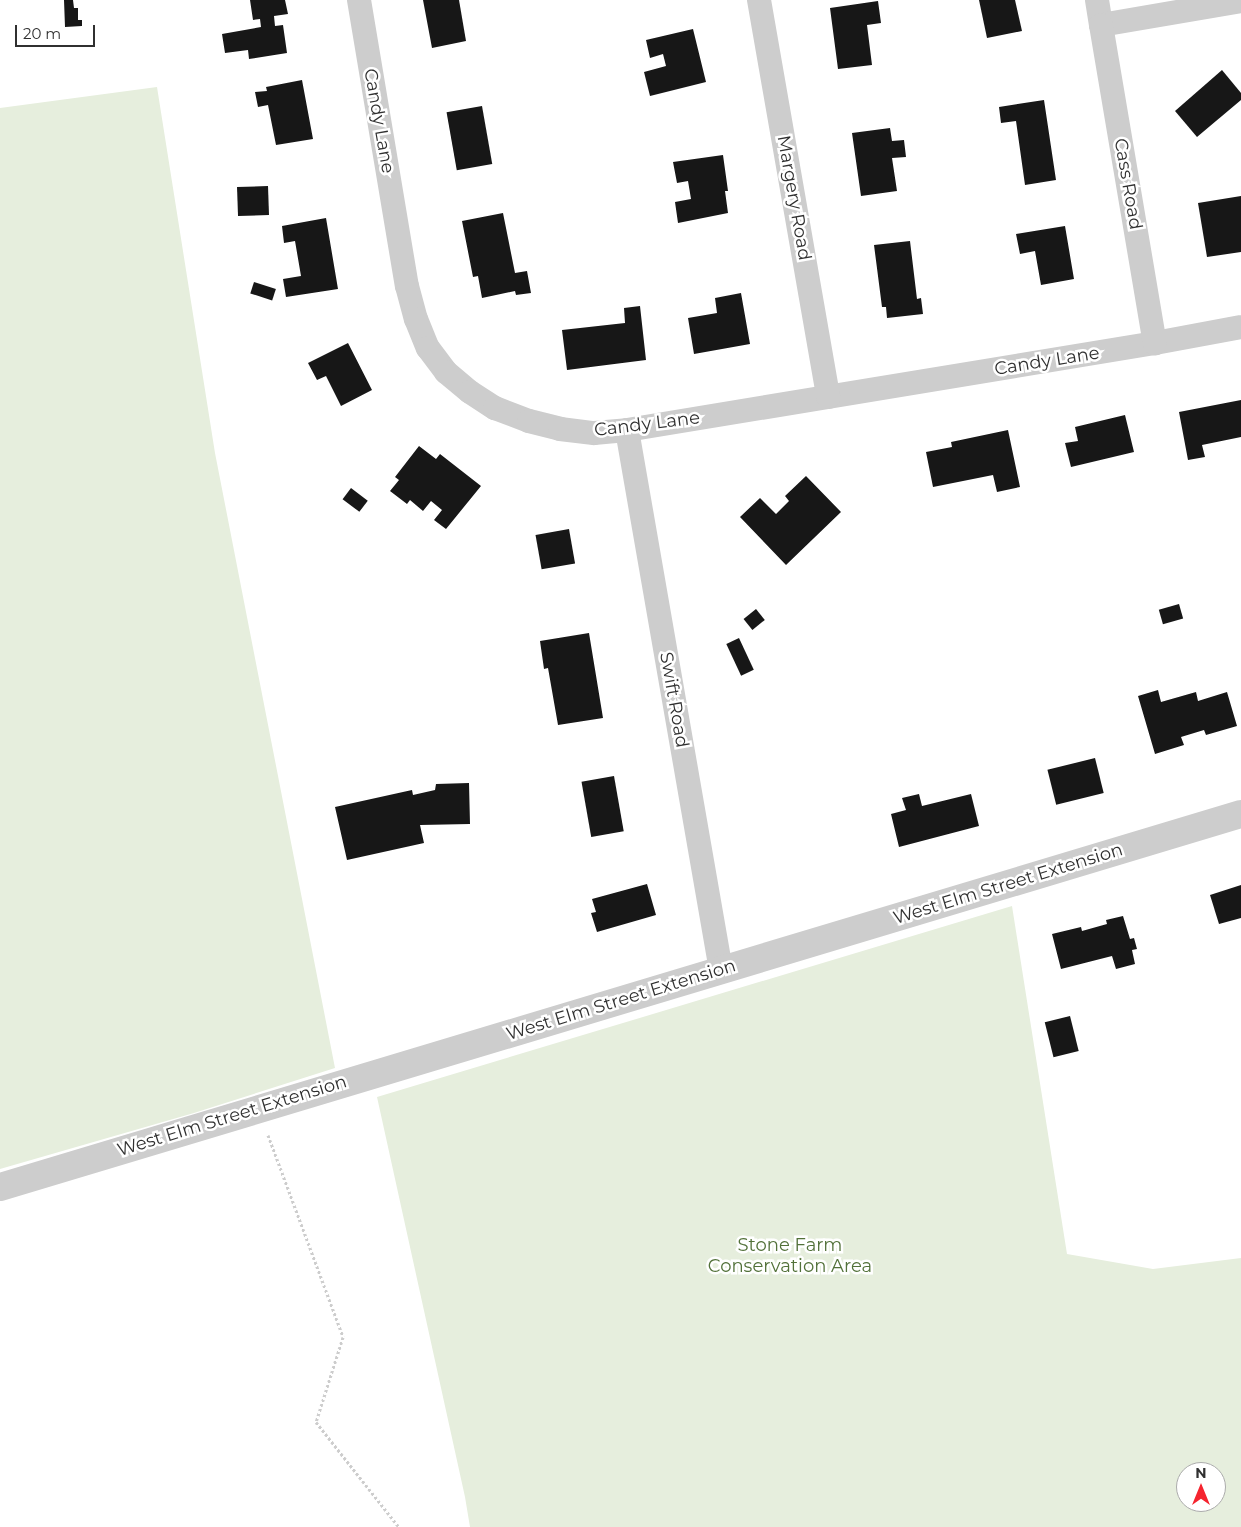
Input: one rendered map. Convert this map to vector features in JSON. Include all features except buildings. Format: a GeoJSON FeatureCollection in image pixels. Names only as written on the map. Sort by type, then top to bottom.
{"type":"FeatureCollection","features":[{"type":"Feature","properties":{"kind":"street","name":"Candy Lane"},"geometry":{"type":"LineString","coordinates":[[359,0],[407,286],[416,319],[428,348],[446,372],[470,392],[495,408],[529,421],[560,429],[594,433],[627,430],[1155,343],[1241,327]]}},
{"type":"Feature","properties":{"kind":"street","name":"Margery Road"},"geometry":{"type":"LineString","coordinates":[[759,0],[828,396]]}},
{"type":"Feature","properties":{"kind":"street","name":"Cass Road"},"geometry":{"type":"LineString","coordinates":[[1097,0],[1155,343]]}},
{"type":"Feature","properties":{"kind":"street"},"geometry":{"type":"LineString","coordinates":[[1102,25],[1241,1]]}},
{"type":"Feature","properties":{"kind":"street","name":"Swift Road"},"geometry":{"type":"LineString","coordinates":[[627,430],[721,970]]}},
{"type":"Feature","properties":{"kind":"street","name":"West Elm Street Extension"},"geometry":{"type":"LineString","coordinates":[[0,1187],[1241,814]]}},
{"type":"Feature","properties":{"kind":"path"},"geometry":{"type":"LineString","coordinates":[[259,1108],[343,1337],[316,1422],[399,1527]]}},
{"type":"Feature","properties":{"kind":"green space"},"geometry":{"type":"Polygon","coordinates":[[[157,87],[215,453],[335,1068],[194,1113],[0,1169],[0,108],[157,87]]]}},
{"type":"Feature","properties":{"kind":"green space","name":"Stone Farm Conservation Area"},"geometry":{"type":"Polygon","coordinates":[[[1012,906],[1067,1254],[1153,1269],[1241,1258],[1241,1527],[470,1527],[377,1097],[1012,906]]]}}]}
